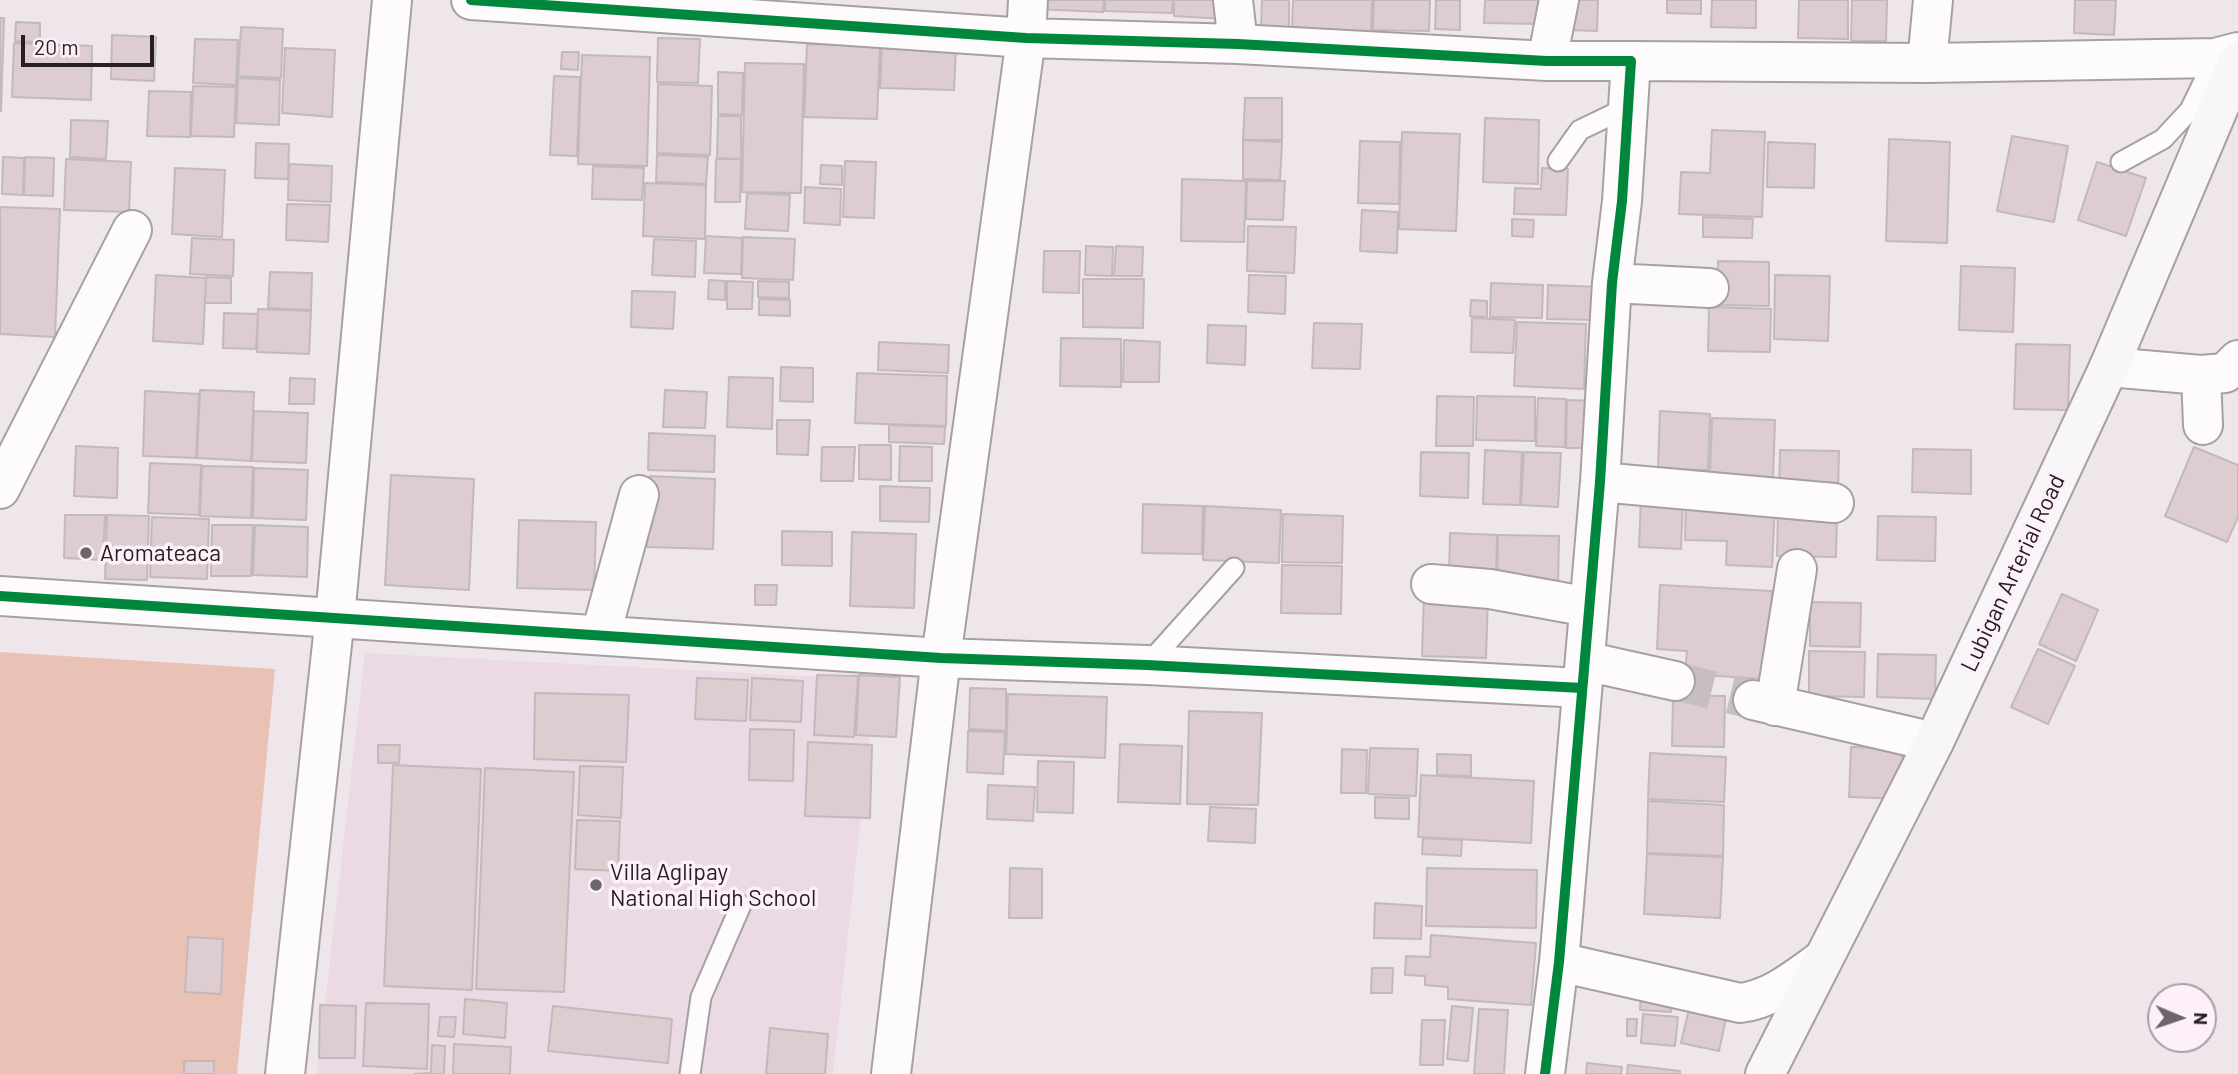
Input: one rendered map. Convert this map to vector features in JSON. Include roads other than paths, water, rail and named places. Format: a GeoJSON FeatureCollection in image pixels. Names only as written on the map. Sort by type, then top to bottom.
{"type":"FeatureCollection","features":[{"type":"Feature","properties":{"kind":"main road","name":"Lubigan Arterial Road"},"geometry":{"type":"LineString","coordinates":[[1765,1074],[1934,742],[2109,367],[2231,57]]}},
{"type":"Feature","properties":{"kind":"street"},"geometry":{"type":"LineString","coordinates":[[285,1074],[335,617],[392,0]]}},
{"type":"Feature","properties":{"kind":"street"},"geometry":{"type":"LineString","coordinates":[[471,0],[831,12],[1026,38],[1238,44],[1547,61],[1927,63],[2231,57]]}},
{"type":"Feature","properties":{"kind":"street"},"geometry":{"type":"LineString","coordinates":[[891,1074],[941,658],[1026,38],[1028,0]]}},
{"type":"Feature","properties":{"kind":"street"},"geometry":{"type":"LineString","coordinates":[[1233,0],[1238,44]]}},
{"type":"Feature","properties":{"kind":"street"},"geometry":{"type":"LineString","coordinates":[[1547,61],[1559,0]]}},
{"type":"Feature","properties":{"kind":"street"},"geometry":{"type":"LineString","coordinates":[[1927,63],[1933,0]]}},
{"type":"Feature","properties":{"kind":"street"},"geometry":{"type":"LineString","coordinates":[[1545,1074],[1559,962],[1600,482],[1612,283],[1622,201],[1631,61]]}},
{"type":"Feature","properties":{"kind":"street"},"geometry":{"type":"LineString","coordinates":[[0,489],[132,230]]}},
{"type":"Feature","properties":{"kind":"street"},"geometry":{"type":"LineString","coordinates":[[1612,283],[1709,288]]}},
{"type":"Feature","properties":{"kind":"street"},"geometry":{"type":"LineString","coordinates":[[2109,367],[2201,375],[2225,373],[2238,360]]}},
{"type":"Feature","properties":{"kind":"street"},"geometry":{"type":"LineString","coordinates":[[2201,375],[2203,425]]}},
{"type":"Feature","properties":{"kind":"street"},"geometry":{"type":"LineString","coordinates":[[1600,482],[1834,503]]}},
{"type":"Feature","properties":{"kind":"street"},"geometry":{"type":"LineString","coordinates":[[601,634],[639,495]]}},
{"type":"Feature","properties":{"kind":"street"},"geometry":{"type":"LineString","coordinates":[[1797,569],[1764,703],[1934,742]]}},
{"type":"Feature","properties":{"kind":"street"},"geometry":{"type":"LineString","coordinates":[[1432,584],[1490,589],[1589,607]]}},
{"type":"Feature","properties":{"kind":"street"},"geometry":{"type":"LineString","coordinates":[[0,596],[941,658],[1147,666],[1583,674],[1675,681]]}},
{"type":"Feature","properties":{"kind":"street"},"geometry":{"type":"LineString","coordinates":[[1559,962],[1740,1003],[1754,1002],[1784,987],[1822,960]]}},
{"type":"Feature","properties":{"kind":"lane"},"geometry":{"type":"LineString","coordinates":[[2121,162],[2163,139],[2190,110],[2231,57]]}},
{"type":"Feature","properties":{"kind":"lane"},"geometry":{"type":"LineString","coordinates":[[1558,161],[1580,130],[1628,107]]}},
{"type":"Feature","properties":{"kind":"lane"},"geometry":{"type":"LineString","coordinates":[[1147,666],[1234,568]]}},
{"type":"Feature","properties":{"kind":"lane"},"geometry":{"type":"LineString","coordinates":[[690,1074],[701,997],[741,905]]}},
{"type":"Feature","properties":{"kind":"tunnel"},"geometry":{"type":"LineString","coordinates":[[1675,681],[1753,700]]}},
{"type":"Feature","properties":{"kind":"place","name":"Aromateaca"},"geometry":{"type":"Point","coordinates":[86,553]}},
{"type":"Feature","properties":{"kind":"place","name":"Villa Aglipay National High School"},"geometry":{"type":"Point","coordinates":[596,885]}}]}
